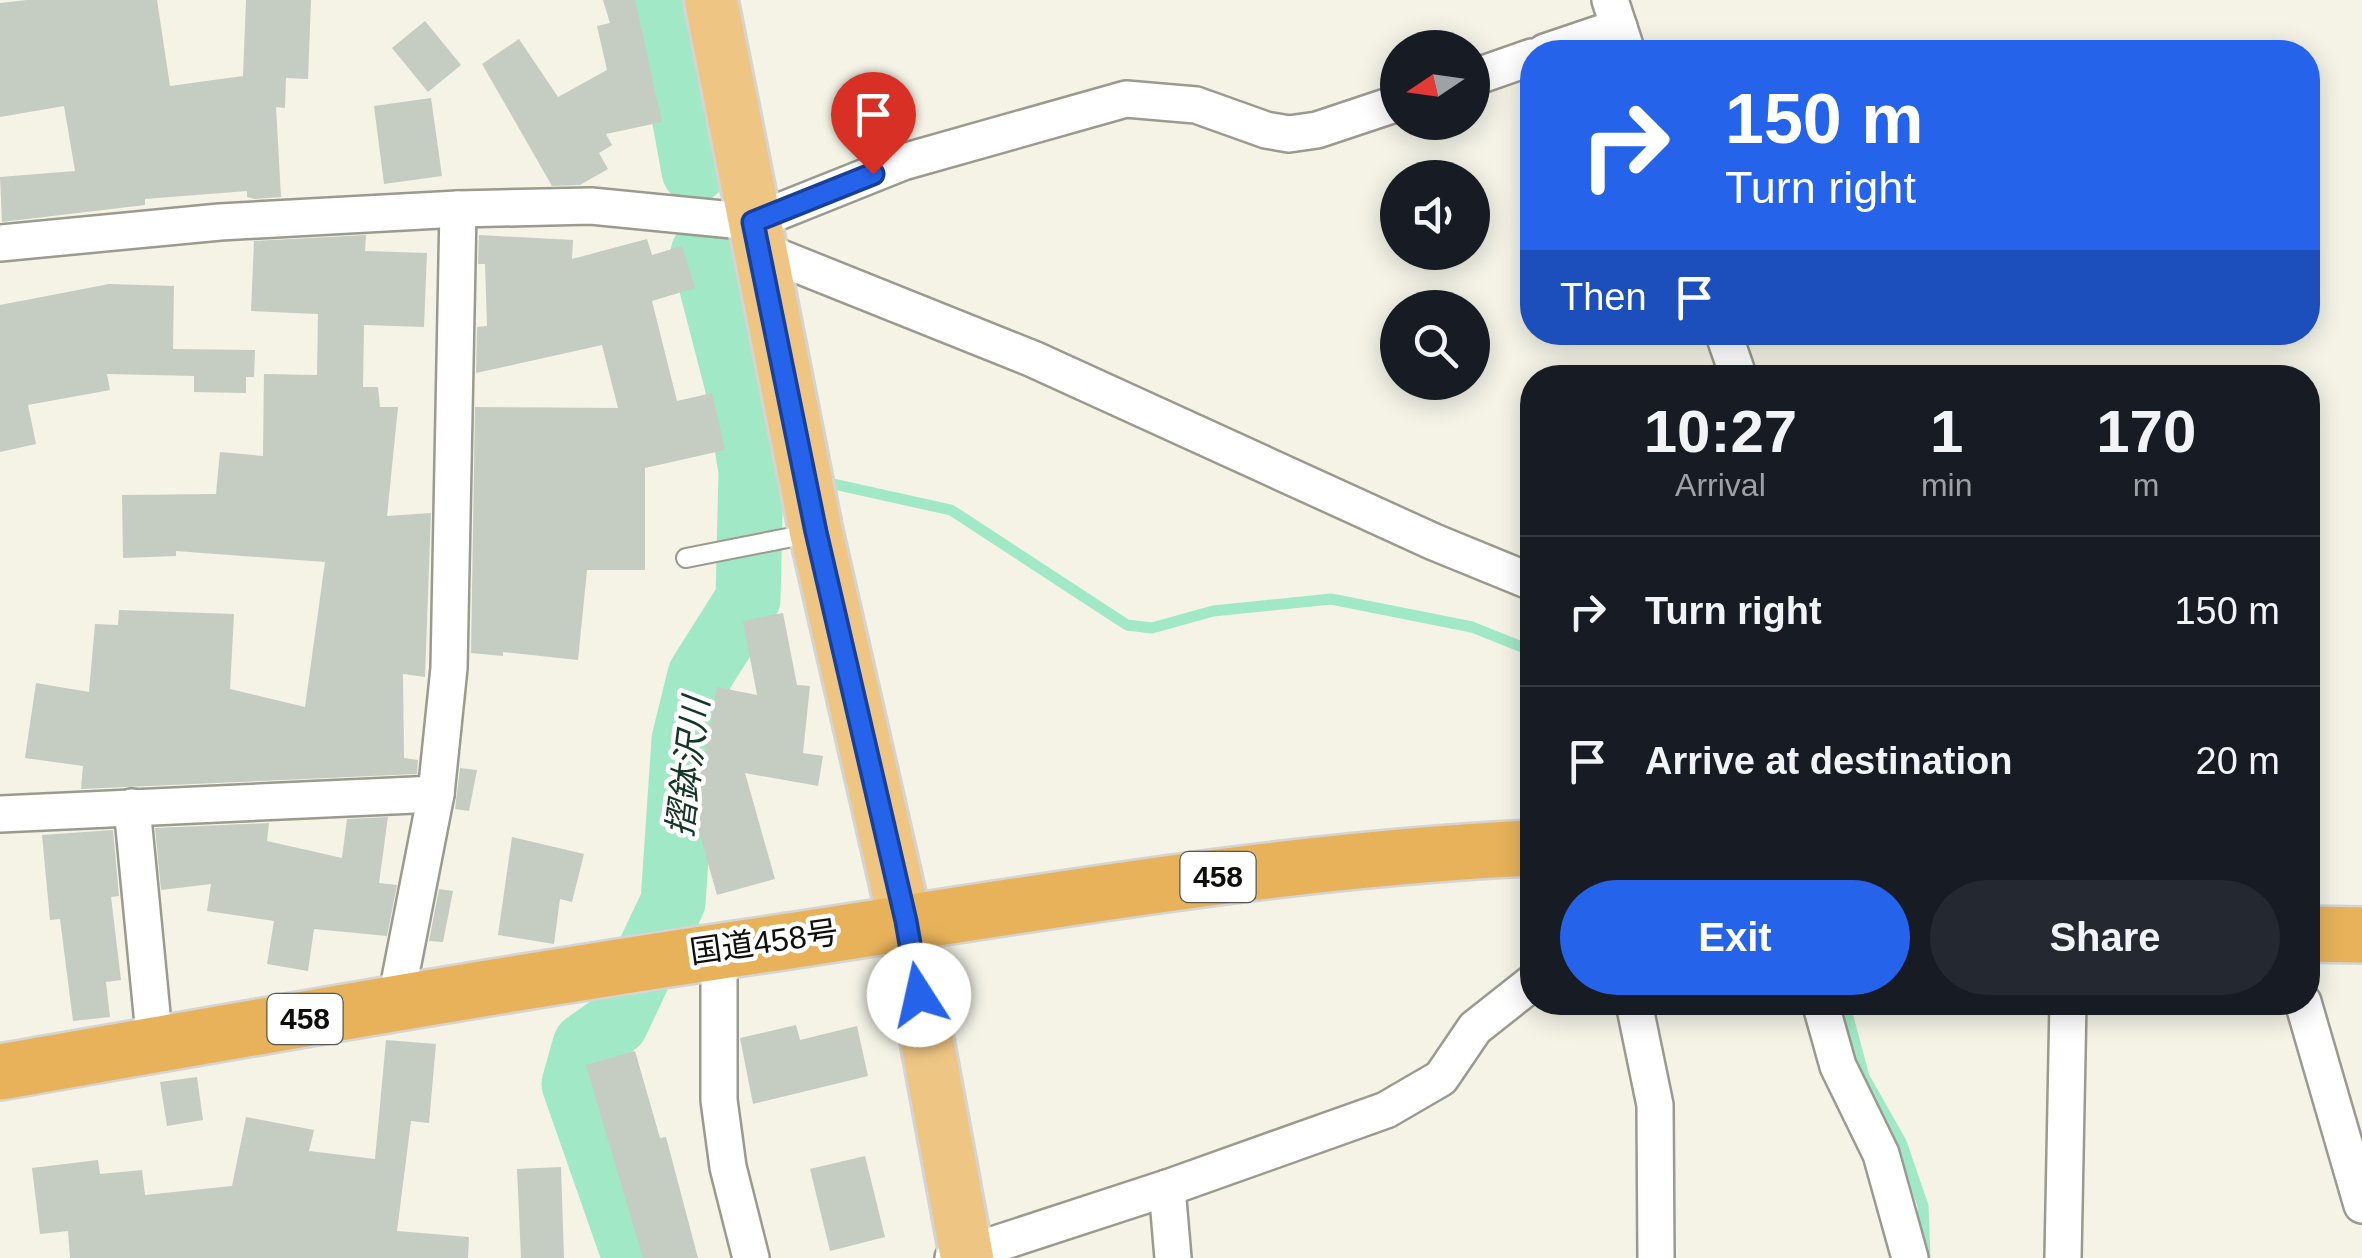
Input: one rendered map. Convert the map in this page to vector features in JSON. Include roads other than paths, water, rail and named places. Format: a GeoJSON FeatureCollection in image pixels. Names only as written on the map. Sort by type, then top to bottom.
{"type":"FeatureCollection","features":[{"type":"Feature","properties":{"kind":"highway","name":"国道458号"},"geometry":{"type":"LineString","coordinates":[[0,1072],[610,966],[906,921],[1245,874],[1520,849]]}},
{"type":"Feature","properties":{"kind":"highway"},"geometry":{"type":"LineString","coordinates":[[2320,934],[2362,936]]}},
{"type":"Feature","properties":{"kind":"main road"},"geometry":{"type":"LineString","coordinates":[[711,0],[814,532],[906,921],[962,1257]]}},
{"type":"Feature","properties":{"kind":"street"},"geometry":{"type":"LineString","coordinates":[[1579,40],[1619,26]]}},
{"type":"Feature","properties":{"kind":"street"},"geometry":{"type":"LineString","coordinates":[[1490,72],[1520,61]]}},
{"type":"Feature","properties":{"kind":"street"},"geometry":{"type":"LineString","coordinates":[[757,236],[903,162],[1126,99],[1196,105],[1266,130],[1290,134],[1317,130],[1380,109]]}},
{"type":"Feature","properties":{"kind":"street"},"geometry":{"type":"LineString","coordinates":[[0,242],[220,222],[591,206],[757,236],[1434,542],[1520,577]]}},
{"type":"Feature","properties":{"kind":"street"},"geometry":{"type":"LineString","coordinates":[[395,1004],[436,794],[450,668],[458,209]]}},
{"type":"Feature","properties":{"kind":"street"},"geometry":{"type":"LineString","coordinates":[[0,814],[436,794]]}},
{"type":"Feature","properties":{"kind":"street"},"geometry":{"type":"LineString","coordinates":[[132,807],[155,1045]]}},
{"type":"Feature","properties":{"kind":"street"},"geometry":{"type":"LineString","coordinates":[[700,952],[728,1167],[750,1258]]}},
{"type":"Feature","properties":{"kind":"street"},"geometry":{"type":"LineString","coordinates":[[962,1257],[1386,1110],[1441,1078],[1475,1028],[1520,992]]}},
{"type":"Feature","properties":{"kind":"street"},"geometry":{"type":"LineString","coordinates":[[1637,1015],[1655,1105],[1656,1258]]}},
{"type":"Feature","properties":{"kind":"street"},"geometry":{"type":"LineString","coordinates":[[1824,1015],[1838,1066],[1881,1154],[1910,1258]]}},
{"type":"Feature","properties":{"kind":"street"},"geometry":{"type":"LineString","coordinates":[[2064,1258],[2068,1015]]}},
{"type":"Feature","properties":{"kind":"street"},"geometry":{"type":"LineString","coordinates":[[2307,1015],[2362,1205]]}},
{"type":"Feature","properties":{"kind":"street"},"geometry":{"type":"LineString","coordinates":[[1167,1188],[1173,1258]]}},
{"type":"Feature","properties":{"kind":"lane"},"geometry":{"type":"LineString","coordinates":[[686,558],[814,532]]}},
{"type":"Feature","properties":{"kind":"waterway","name":"摺鉢沢川"},"geometry":{"type":"LineString","coordinates":[[663,0],[694,171]]}},
{"type":"Feature","properties":{"kind":"waterway","name":"摺鉢沢川"},"geometry":{"type":"LineString","coordinates":[[635,1258],[574,1084],[585,1045],[616,1023],[673,902],[684,740],[700,675],[748,599],[751,471],[737,384],[703,253]]}},
{"type":"Feature","properties":{"kind":"waterway"},"geometry":{"type":"LineString","coordinates":[[829,483],[951,510],[1127,625],[1152,628],[1213,611],[1331,599],[1472,627],[1520,646]]}},
{"type":"Feature","properties":{"kind":"waterway"},"geometry":{"type":"LineString","coordinates":[[1847,1015],[1864,1077],[1901,1142],[1923,1206],[1925,1258]]}}]}
